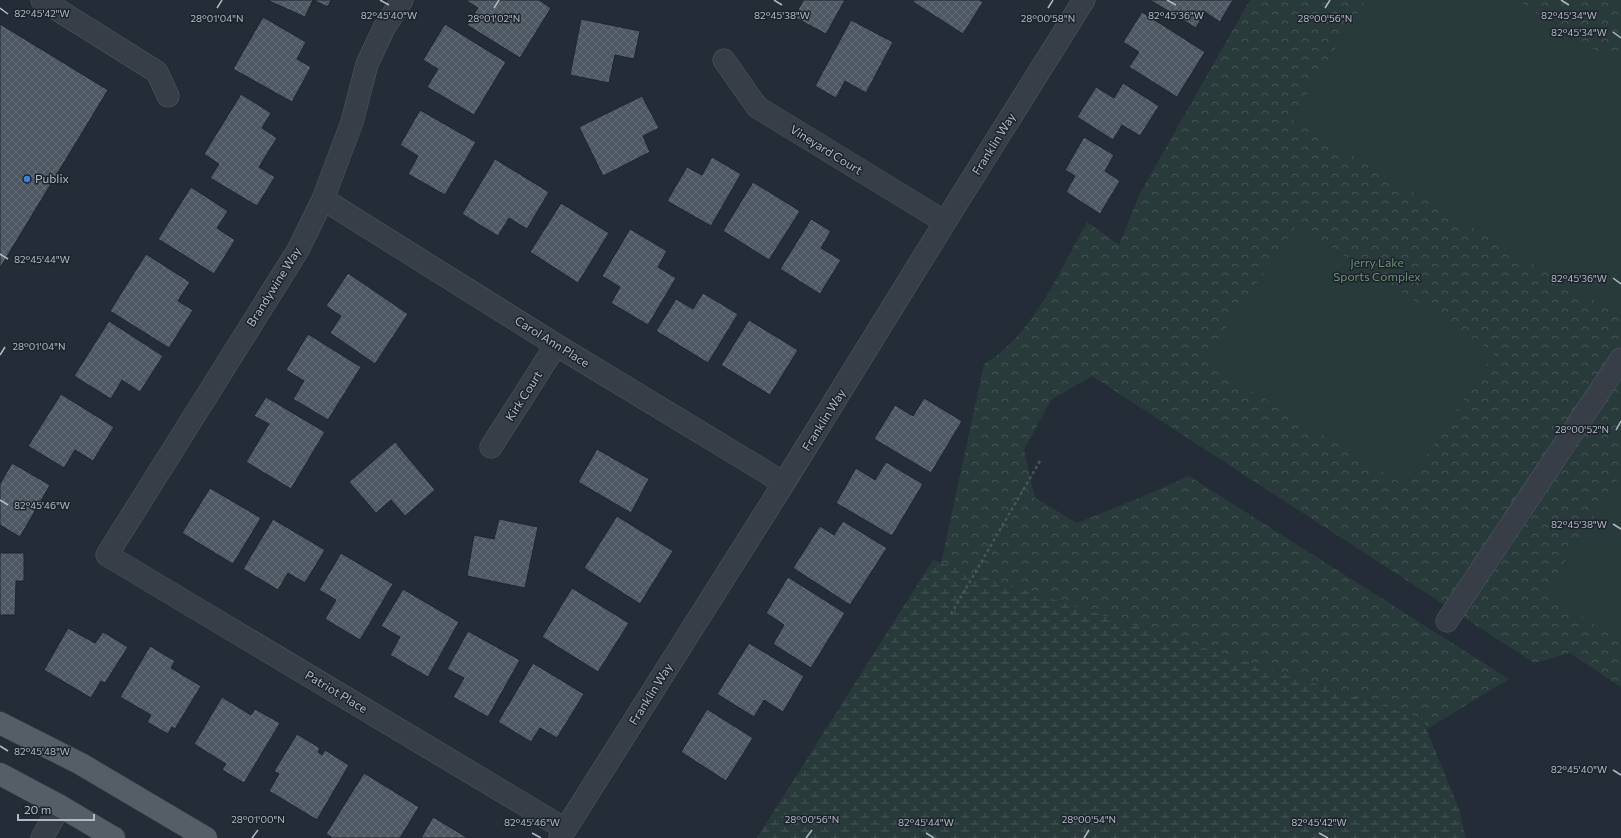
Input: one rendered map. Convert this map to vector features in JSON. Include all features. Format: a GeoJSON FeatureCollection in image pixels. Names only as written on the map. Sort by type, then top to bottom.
{"type":"FeatureCollection","features":[{"type":"Feature","properties":{"kind":"main road"},"geometry":{"type":"LineString","coordinates":[[0,723],[81,764],[206,838]]}},
{"type":"Feature","properties":{"kind":"main road"},"geometry":{"type":"LineString","coordinates":[[0,774],[60,806],[114,838]]}},
{"type":"Feature","properties":{"kind":"street"},"geometry":{"type":"LineString","coordinates":[[42,0],[156,72],[168,96]]}},
{"type":"Feature","properties":{"kind":"street","name":"Brandywine Way"},"geometry":{"type":"LineString","coordinates":[[107,555],[298,250],[323,198],[352,122],[367,64],[384,28],[402,0]]}},
{"type":"Feature","properties":{"kind":"street","name":"Franklin Way"},"geometry":{"type":"LineString","coordinates":[[563,834],[784,483],[1084,0]]}},
{"type":"Feature","properties":{"kind":"street","name":"Vineyard Court"},"geometry":{"type":"LineString","coordinates":[[724,60],[756,107],[945,222]]}},
{"type":"Feature","properties":{"kind":"street","name":"Carol Ann Place"},"geometry":{"type":"LineString","coordinates":[[323,198],[556,345],[784,483]]}},
{"type":"Feature","properties":{"kind":"street","name":"Kirk Court"},"geometry":{"type":"LineString","coordinates":[[491,447],[556,345]]}},
{"type":"Feature","properties":{"kind":"street"},"geometry":{"type":"LineString","coordinates":[[1446,621],[1621,359]]}},
{"type":"Feature","properties":{"kind":"street","name":"Patriot Place"},"geometry":{"type":"LineString","coordinates":[[107,555],[563,834]]}},
{"type":"Feature","properties":{"kind":"street"},"geometry":{"type":"LineString","coordinates":[[42,838],[60,806]]}},
{"type":"Feature","properties":{"kind":"path"},"geometry":{"type":"LineString","coordinates":[[951,614],[1040,461]]}},
{"type":"Feature","properties":{"kind":"green space","name":"Jerry Lake Sports Complex"},"geometry":{"type":"Polygon","coordinates":[[[1250,0],[1621,0],[1621,687],[1570,653],[1534,663],[1092,376],[1051,400],[1024,450],[1035,498],[1077,523],[1189,476],[1509,679],[1427,729],[1422,718],[941,563],[984,364],[1002,351],[1031,319],[1055,281],[1087,222],[1119,245],[1141,191],[1250,0]]]}},
{"type":"Feature","properties":{"kind":"green space"},"geometry":{"type":"Polygon","coordinates":[[[1366,0],[1516,0],[1621,66],[1621,307],[1616,314],[1291,119],[1366,0]]]}},
{"type":"Feature","properties":{"kind":"green space"},"geometry":{"type":"Polygon","coordinates":[[[1297,225],[1495,353],[1406,486],[1203,361],[1297,225]]]}},
{"type":"Feature","properties":{"kind":"green space"},"geometry":{"type":"Polygon","coordinates":[[[1621,474],[1621,641],[1545,593],[1621,474]]]}},
{"type":"Feature","properties":{"kind":"green space"},"geometry":{"type":"Polygon","coordinates":[[[933,560],[1422,718],[1459,809],[1466,838],[757,838],[933,560]]]}},
{"type":"Feature","properties":{"kind":"building"},"geometry":{"type":"Polygon","coordinates":[[[267,0],[313,0],[305,17],[267,0]]]}},
{"type":"Feature","properties":{"kind":"building"},"geometry":{"type":"Polygon","coordinates":[[[313,0],[331,0],[328,7],[313,0]]]}},
{"type":"Feature","properties":{"kind":"building"},"geometry":{"type":"Polygon","coordinates":[[[465,0],[539,0],[551,8],[520,58],[467,25],[478,8],[465,0]]]}},
{"type":"Feature","properties":{"kind":"building"},"geometry":{"type":"Polygon","coordinates":[[[802,0],[845,0],[826,34],[794,17],[803,1],[802,0]]]}},
{"type":"Feature","properties":{"kind":"building"},"geometry":{"type":"Polygon","coordinates":[[[914,0],[980,0],[983,2],[963,34],[913,2],[914,0]]]}},
{"type":"Feature","properties":{"kind":"building"},"geometry":{"type":"Polygon","coordinates":[[[1150,0],[1233,0],[1220,22],[1205,12],[1196,28],[1150,0]]]}},
{"type":"Feature","properties":{"kind":"building"},"geometry":{"type":"Polygon","coordinates":[[[1142,12],[1205,52],[1177,97],[1129,67],[1139,52],[1123,42],[1142,12]]]}},
{"type":"Feature","properties":{"kind":"building"},"geometry":{"type":"Polygon","coordinates":[[[263,17],[306,42],[297,59],[311,67],[292,102],[233,69],[263,17]]]}},
{"type":"Feature","properties":{"kind":"building"},"geometry":{"type":"Polygon","coordinates":[[[581,19],[640,31],[634,59],[615,55],[609,83],[570,75],[581,19]]]}},
{"type":"Feature","properties":{"kind":"building"},"geometry":{"type":"Polygon","coordinates":[[[851,20],[893,42],[866,93],[845,81],[836,98],[815,86],[851,20]]]}},
{"type":"Feature","properties":{"kind":"building","name":"Publix"},"geometry":{"type":"Polygon","coordinates":[[[0,24],[108,90],[0,268],[0,24]]]}},
{"type":"Feature","properties":{"kind":"building"},"geometry":{"type":"Polygon","coordinates":[[[445,24],[506,62],[474,115],[427,87],[438,69],[423,60],[445,24]]]}},
{"type":"Feature","properties":{"kind":"building"},"geometry":{"type":"Polygon","coordinates":[[[1123,83],[1159,106],[1140,136],[1122,125],[1113,140],[1077,117],[1096,87],[1114,98],[1123,83]]]}},
{"type":"Feature","properties":{"kind":"building"},"geometry":{"type":"Polygon","coordinates":[[[241,94],[271,113],[262,128],[277,138],[259,167],[275,177],[257,206],[210,178],[219,164],[204,154],[241,94]]]}},
{"type":"Feature","properties":{"kind":"building"},"geometry":{"type":"Polygon","coordinates":[[[642,96],[659,128],[643,136],[650,152],[603,176],[579,127],[642,96]]]}},
{"type":"Feature","properties":{"kind":"building"},"geometry":{"type":"Polygon","coordinates":[[[420,110],[476,142],[445,195],[408,174],[418,156],[400,145],[420,110]]]}},
{"type":"Feature","properties":{"kind":"building"},"geometry":{"type":"Polygon","coordinates":[[[1084,137],[1114,155],[1105,171],[1120,181],[1100,214],[1066,192],[1075,176],[1065,170],[1084,137]]]}},
{"type":"Feature","properties":{"kind":"building"},"geometry":{"type":"Polygon","coordinates":[[[712,157],[741,174],[711,226],[667,201],[687,167],[702,175],[712,157]]]}},
{"type":"Feature","properties":{"kind":"building"},"geometry":{"type":"Polygon","coordinates":[[[495,159],[549,192],[527,229],[509,218],[498,236],[462,214],[495,159]]]}},
{"type":"Feature","properties":{"kind":"building"},"geometry":{"type":"Polygon","coordinates":[[[753,182],[800,211],[769,260],[723,231],[753,182]]]}},
{"type":"Feature","properties":{"kind":"building"},"geometry":{"type":"Polygon","coordinates":[[[191,187],[228,211],[217,228],[235,240],[214,274],[158,239],[191,187]]]}},
{"type":"Feature","properties":{"kind":"building"},"geometry":{"type":"Polygon","coordinates":[[[561,203],[609,233],[578,283],[530,252],[561,203]]]}},
{"type":"Feature","properties":{"kind":"building"},"geometry":{"type":"Polygon","coordinates":[[[811,219],[831,231],[821,248],[841,260],[820,294],[780,269],[811,219]]]}},
{"type":"Feature","properties":{"kind":"building"},"geometry":{"type":"Polygon","coordinates":[[[630,229],[667,251],[658,267],[676,278],[648,325],[611,303],[620,287],[602,276],[630,229]]]}},
{"type":"Feature","properties":{"kind":"building"},"geometry":{"type":"Polygon","coordinates":[[[146,254],[190,282],[178,301],[193,310],[169,348],[110,311],[146,254]]]}},
{"type":"Feature","properties":{"kind":"building"},"geometry":{"type":"Polygon","coordinates":[[[348,273],[408,314],[375,364],[330,333],[341,316],[326,306],[348,273]]]}},
{"type":"Feature","properties":{"kind":"building"},"geometry":{"type":"Polygon","coordinates":[[[703,293],[738,314],[708,363],[656,331],[676,299],[693,309],[703,293]]]}},
{"type":"Feature","properties":{"kind":"building"},"geometry":{"type":"Polygon","coordinates":[[[749,320],[798,350],[770,395],[721,365],[749,320]]]}},
{"type":"Feature","properties":{"kind":"building"},"geometry":{"type":"Polygon","coordinates":[[[109,321],[163,356],[140,392],[122,380],[111,399],[74,376],[109,321]]]}},
{"type":"Feature","properties":{"kind":"building"},"geometry":{"type":"Polygon","coordinates":[[[308,334],[361,367],[328,420],[293,399],[304,381],[286,370],[308,334]]]}},
{"type":"Feature","properties":{"kind":"building"},"geometry":{"type":"Polygon","coordinates":[[[61,394],[114,427],[93,461],[75,450],[64,468],[28,446],[61,394]]]}},
{"type":"Feature","properties":{"kind":"building"},"geometry":{"type":"Polygon","coordinates":[[[266,397],[325,432],[291,489],[246,462],[269,424],[254,416],[266,397]]]}},
{"type":"Feature","properties":{"kind":"building"},"geometry":{"type":"Polygon","coordinates":[[[924,398],[962,421],[931,473],[874,439],[895,405],[913,416],[924,398]]]}},
{"type":"Feature","properties":{"kind":"building"},"geometry":{"type":"Polygon","coordinates":[[[395,442],[435,490],[405,516],[391,500],[376,513],[349,482],[395,442]]]}},
{"type":"Feature","properties":{"kind":"building"},"geometry":{"type":"Polygon","coordinates":[[[597,449],[649,479],[631,513],[578,482],[597,449]]]}},
{"type":"Feature","properties":{"kind":"building"},"geometry":{"type":"Polygon","coordinates":[[[886,462],[923,484],[892,536],[836,503],[856,468],[875,480],[886,462]]]}},
{"type":"Feature","properties":{"kind":"building"},"geometry":{"type":"Polygon","coordinates":[[[12,463],[50,485],[20,537],[0,525],[0,484],[12,463]]]}},
{"type":"Feature","properties":{"kind":"building"},"geometry":{"type":"Polygon","coordinates":[[[210,488],[261,518],[233,564],[182,533],[210,488]]]}},
{"type":"Feature","properties":{"kind":"building"},"geometry":{"type":"Polygon","coordinates":[[[617,516],[673,551],[640,604],[584,568],[617,516]]]}},
{"type":"Feature","properties":{"kind":"building"},"geometry":{"type":"Polygon","coordinates":[[[273,519],[325,550],[305,583],[288,573],[278,590],[243,569],[273,519]]]}},
{"type":"Feature","properties":{"kind":"building"},"geometry":{"type":"Polygon","coordinates":[[[499,519],[538,527],[525,588],[467,576],[474,535],[494,539],[499,519]]]}},
{"type":"Feature","properties":{"kind":"building"},"geometry":{"type":"Polygon","coordinates":[[[843,521],[887,548],[850,605],[793,568],[820,526],[834,535],[843,521]]]}},
{"type":"Feature","properties":{"kind":"building"},"geometry":{"type":"Polygon","coordinates":[[[0,553],[24,553],[24,581],[16,581],[15,615],[0,615],[0,553]]]}},
{"type":"Feature","properties":{"kind":"building"},"geometry":{"type":"Polygon","coordinates":[[[341,553],[393,584],[360,640],[325,619],[336,600],[319,590],[341,553]]]}},
{"type":"Feature","properties":{"kind":"building"},"geometry":{"type":"Polygon","coordinates":[[[788,577],[845,613],[811,668],[773,644],[784,625],[766,613],[788,577]]]}},
{"type":"Feature","properties":{"kind":"building"},"geometry":{"type":"Polygon","coordinates":[[[572,588],[629,623],[598,672],[542,637],[572,588]]]}},
{"type":"Feature","properties":{"kind":"building"},"geometry":{"type":"Polygon","coordinates":[[[403,589],[459,622],[428,677],[390,655],[400,637],[381,626],[403,589]]]}},
{"type":"Feature","properties":{"kind":"building"},"geometry":{"type":"Polygon","coordinates":[[[68,628],[95,643],[103,632],[128,647],[105,683],[101,681],[91,698],[44,670],[68,628]]]}},
{"type":"Feature","properties":{"kind":"building"},"geometry":{"type":"Polygon","coordinates":[[[468,631],[520,660],[488,717],[453,697],[464,678],[447,669],[468,631]]]}},
{"type":"Feature","properties":{"kind":"building"},"geometry":{"type":"Polygon","coordinates":[[[749,643],[804,676],[783,712],[764,700],[754,717],[717,694],[749,643]]]}},
{"type":"Feature","properties":{"kind":"building"},"geometry":{"type":"Polygon","coordinates":[[[150,646],[175,661],[171,668],[201,686],[175,729],[172,727],[168,734],[147,722],[151,715],[120,697],[150,646]]]}},
{"type":"Feature","properties":{"kind":"building"},"geometry":{"type":"Polygon","coordinates":[[[533,663],[584,694],[557,738],[540,728],[531,742],[498,722],[533,663]]]}},
{"type":"Feature","properties":{"kind":"building"},"geometry":{"type":"Polygon","coordinates":[[[222,697],[251,715],[255,709],[280,723],[244,783],[222,770],[226,764],[194,744],[222,697]]]}},
{"type":"Feature","properties":{"kind":"building"},"geometry":{"type":"Polygon","coordinates":[[[707,709],[753,738],[726,781],[681,752],[707,709]]]}},
{"type":"Feature","properties":{"kind":"building"},"geometry":{"type":"Polygon","coordinates":[[[297,734],[320,748],[318,752],[322,755],[325,750],[349,765],[317,820],[269,791],[279,774],[274,771],[297,734]]]}},
{"type":"Feature","properties":{"kind":"building"},"geometry":{"type":"Polygon","coordinates":[[[364,773],[419,807],[400,838],[333,838],[326,834],[364,773]]]}},
{"type":"Feature","properties":{"kind":"building"},"geometry":{"type":"Polygon","coordinates":[[[433,817],[468,838],[421,838],[433,817]]]}},
{"type":"Feature","properties":{"kind":"place","name":"Publix"},"geometry":{"type":"Point","coordinates":[27,179]}}]}
